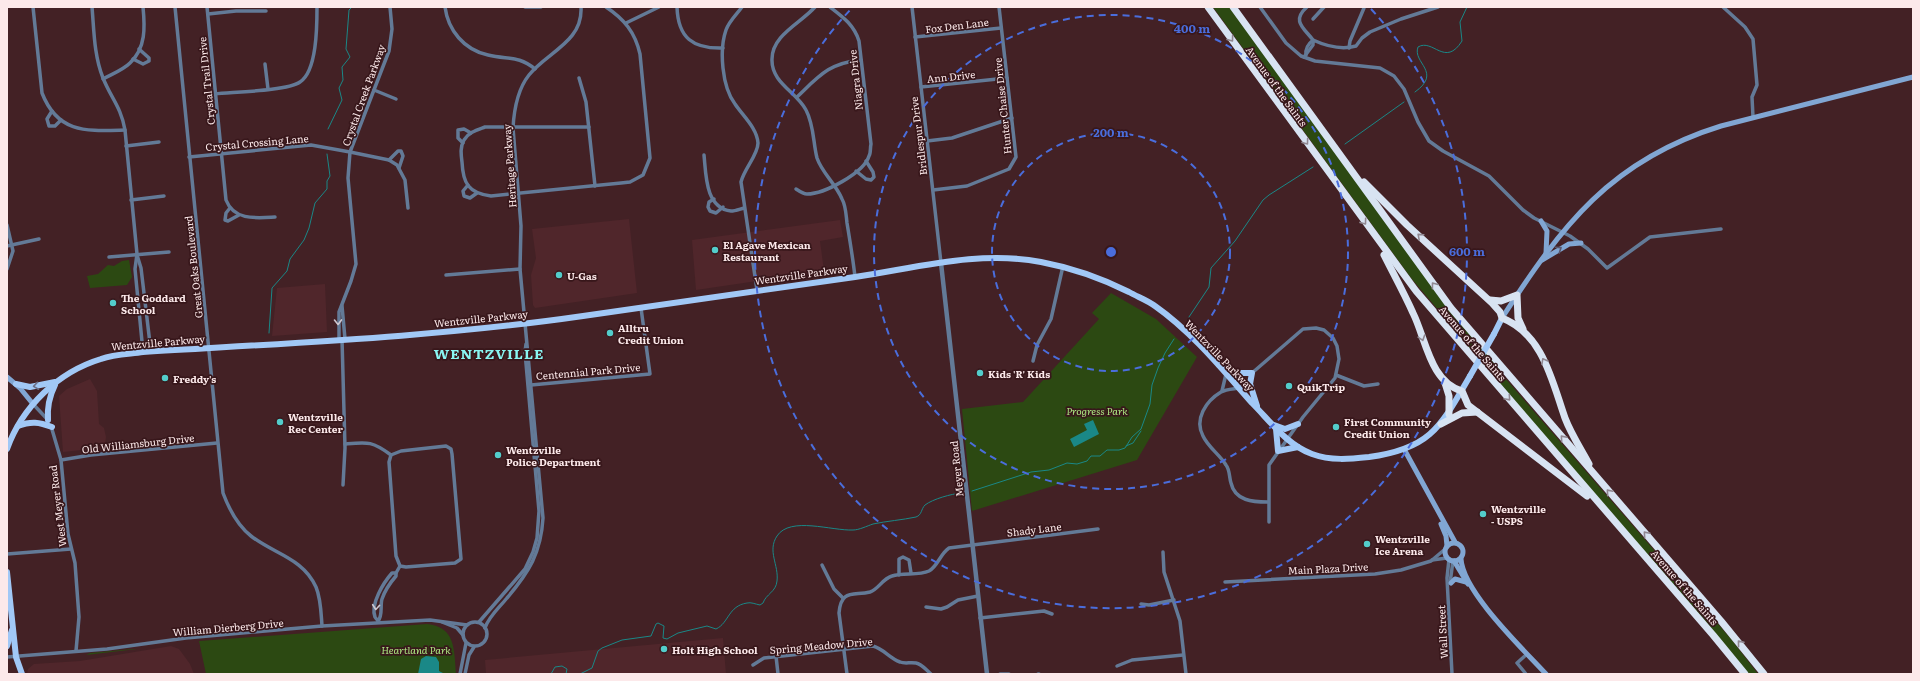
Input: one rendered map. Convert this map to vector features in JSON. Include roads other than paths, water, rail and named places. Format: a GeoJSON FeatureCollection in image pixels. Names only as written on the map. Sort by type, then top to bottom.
{"type":"FeatureCollection","features":[{"type":"Feature","properties":{"kind":"highway","name":"Avenue of the Saints"},"geometry":{"type":"LineString","coordinates":[[1208,7],[1376,239],[1429,308],[1713,635],[1744,674]]}},
{"type":"Feature","properties":{"kind":"highway","name":"Avenue of the Saints"},"geometry":{"type":"LineString","coordinates":[[1232,7],[1451,308],[1730,632],[1764,674]]}},
{"type":"Feature","properties":{"kind":"highway"},"geometry":{"type":"LineString","coordinates":[[1349,168],[1398,216],[1490,300],[1497,308],[1502,318],[1512,322],[1531,338],[1547,366],[1566,419],[1597,478]]}},
{"type":"Feature","properties":{"kind":"highway"},"geometry":{"type":"LineString","coordinates":[[1376,239],[1414,315],[1429,355],[1444,381],[1449,396],[1449,414]]}},
{"type":"Feature","properties":{"kind":"highway"},"geometry":{"type":"LineString","coordinates":[[1490,300],[1501,301],[1517,295],[1518,318],[1524,331]]}},
{"type":"Feature","properties":{"kind":"highway"},"geometry":{"type":"LineString","coordinates":[[1444,381],[1453,389],[1462,391],[1464,401],[1477,412],[1564,476],[1604,509]]}},
{"type":"Feature","properties":{"kind":"highway"},"geometry":{"type":"LineString","coordinates":[[1441,424],[1462,413],[1477,412]]}},
{"type":"Feature","properties":{"kind":"main road"},"geometry":{"type":"LineString","coordinates":[[1502,318],[1539,261],[1562,232],[1594,197],[1615,178],[1638,162],[1667,146],[1693,135],[1753,117],[1913,77]]}},
{"type":"Feature","properties":{"kind":"main road"},"geometry":{"type":"LineString","coordinates":[[1541,221],[1547,231],[1546,253]]}},
{"type":"Feature","properties":{"kind":"main road"},"geometry":{"type":"LineString","coordinates":[[1539,261],[1569,244],[1581,243]]}},
{"type":"Feature","properties":{"kind":"main road","name":"Wentzville Parkway"},"geometry":{"type":"LineString","coordinates":[[7,450],[18,426],[33,404],[56,382],[74,370],[99,359],[143,352],[458,331],[524,324],[855,277],[941,263],[1004,257],[1063,266],[1100,278],[1154,304],[1194,340],[1274,427],[1287,439],[1311,454],[1344,460],[1383,455],[1404,449],[1426,437],[1441,424],[1449,414],[1502,318]]}},
{"type":"Feature","properties":{"kind":"main road"},"geometry":{"type":"LineString","coordinates":[[1216,363],[1236,372],[1252,373],[1250,384],[1258,409]]}},
{"type":"Feature","properties":{"kind":"main road","name":"West Meyer Road"},"geometry":{"type":"LineString","coordinates":[[7,378],[16,384],[33,404]]}},
{"type":"Feature","properties":{"kind":"main road"},"geometry":{"type":"LineString","coordinates":[[16,384],[32,387],[56,382]]}},
{"type":"Feature","properties":{"kind":"main road"},"geometry":{"type":"LineString","coordinates":[[48,420],[50,395],[56,382]]}},
{"type":"Feature","properties":{"kind":"main road"},"geometry":{"type":"LineString","coordinates":[[18,426],[34,422],[52,427]]}},
{"type":"Feature","properties":{"kind":"main road"},"geometry":{"type":"LineString","coordinates":[[1298,424],[1285,429],[1274,427],[1278,451],[1298,447]]}},
{"type":"Feature","properties":{"kind":"main road"},"geometry":{"type":"LineString","coordinates":[[1404,449],[1446,536],[1446,548],[1451,560],[1466,582],[1471,586]]}},
{"type":"Feature","properties":{"kind":"main road"},"geometry":{"type":"LineString","coordinates":[[1428,496],[1455,542],[1459,544],[1463,551],[1460,559],[1471,586],[1488,610],[1546,674]]}},
{"type":"Feature","properties":{"kind":"main road"},"geometry":{"type":"LineString","coordinates":[[1446,548],[1455,542]]}},
{"type":"Feature","properties":{"kind":"main road"},"geometry":{"type":"LineString","coordinates":[[1451,560],[1460,559]]}},
{"type":"Feature","properties":{"kind":"main road"},"geometry":{"type":"LineString","coordinates":[[7,572],[16,657],[22,674]]}},
{"type":"Feature","properties":{"kind":"main road"},"geometry":{"type":"LineString","coordinates":[[1450,583],[1456,579],[1466,582]]}},
{"type":"Feature","properties":{"kind":"main road"},"geometry":{"type":"LineString","coordinates":[[7,646],[13,627]]}},
{"type":"Feature","properties":{"kind":"main road"},"geometry":{"type":"LineString","coordinates":[[16,674],[18,666]]}},
{"type":"Feature","properties":{"kind":"street"},"geometry":{"type":"LineString","coordinates":[[33,7],[42,92],[52,111],[69,126],[84,130],[125,130]]}},
{"type":"Feature","properties":{"kind":"street"},"geometry":{"type":"LineString","coordinates":[[92,7],[98,61],[103,79],[118,106],[125,130],[137,254],[141,268],[151,352]]}},
{"type":"Feature","properties":{"kind":"street"},"geometry":{"type":"LineString","coordinates":[[103,79],[126,67],[134,59],[139,49],[145,27],[143,7]]}},
{"type":"Feature","properties":{"kind":"street","name":"Great Oaks Boulevard"},"geometry":{"type":"LineString","coordinates":[[175,7],[189,157],[210,348],[217,443],[223,493],[231,512],[240,525],[252,536],[290,558],[306,572],[315,586],[320,599],[322,626]]}},
{"type":"Feature","properties":{"kind":"street","name":"Crystal Trail Drive"},"geometry":{"type":"LineString","coordinates":[[207,7],[225,195],[230,208],[226,213],[225,220],[228,222],[239,215]]}},
{"type":"Feature","properties":{"kind":"street"},"geometry":{"type":"LineString","coordinates":[[215,94],[268,89],[298,84],[309,72],[312,61],[317,7]]}},
{"type":"Feature","properties":{"kind":"street","name":"Crystal Creek Parkway"},"geometry":{"type":"LineString","coordinates":[[342,339],[338,317],[352,281],[356,264],[348,178],[350,152],[389,51],[392,29],[390,7]]}},
{"type":"Feature","properties":{"kind":"street"},"geometry":{"type":"LineString","coordinates":[[444,7],[450,28],[467,45],[477,52],[488,56],[526,61],[535,69]]}},
{"type":"Feature","properties":{"kind":"street"},"geometry":{"type":"LineString","coordinates":[[525,7],[541,7]]}},
{"type":"Feature","properties":{"kind":"street","name":"Heritage Parkway"},"geometry":{"type":"LineString","coordinates":[[530,385],[525,352],[526,343],[520,269],[522,226],[513,128],[517,98],[528,75],[575,34],[580,24],[581,7]]}},
{"type":"Feature","properties":{"kind":"street"},"geometry":{"type":"LineString","coordinates":[[589,127],[485,127],[471,133],[463,143],[461,149],[462,175],[468,185],[477,193],[491,196],[628,182],[636,179],[646,170],[650,158],[640,54],[634,35],[626,23],[606,7]]}},
{"type":"Feature","properties":{"kind":"street"},"geometry":{"type":"LineString","coordinates":[[613,12],[616,7]]}},
{"type":"Feature","properties":{"kind":"street"},"geometry":{"type":"LineString","coordinates":[[626,23],[659,7]]}},
{"type":"Feature","properties":{"kind":"street"},"geometry":{"type":"LineString","coordinates":[[677,7],[680,28],[685,36],[694,44],[702,47],[723,48]]}},
{"type":"Feature","properties":{"kind":"street"},"geometry":{"type":"LineString","coordinates":[[742,7],[727,28],[723,48],[723,69],[726,88],[734,104],[755,131],[758,138],[756,153],[744,172],[741,182],[757,290]]}},
{"type":"Feature","properties":{"kind":"street"},"geometry":{"type":"LineString","coordinates":[[815,7],[781,36],[774,46],[772,59],[773,70],[780,82],[797,97],[806,110],[812,124],[817,158],[824,172],[836,186],[843,201],[855,277]]}},
{"type":"Feature","properties":{"kind":"street","name":"Niagra Drive"},"geometry":{"type":"LineString","coordinates":[[830,7],[850,23],[856,33],[861,60],[871,144],[869,156],[866,161]]}},
{"type":"Feature","properties":{"kind":"street","name":"Bridlespur Drive"},"geometry":{"type":"LineString","coordinates":[[912,7],[941,263]]}},
{"type":"Feature","properties":{"kind":"street","name":"Hunter Chaise Drive"},"geometry":{"type":"LineString","coordinates":[[933,190],[967,186],[1010,169],[1016,157],[999,7]]}},
{"type":"Feature","properties":{"kind":"street"},"geometry":{"type":"LineString","coordinates":[[1260,7],[1286,43],[1305,56],[1315,61],[1380,68],[1394,76],[1404,89],[1418,122],[1429,140],[1443,151],[1489,176],[1524,210],[1581,243],[1607,268],[1650,237],[1721,229]]}},
{"type":"Feature","properties":{"kind":"street"},"geometry":{"type":"LineString","coordinates":[[1307,7],[1300,13],[1299,21],[1313,40],[1322,44],[1349,48],[1356,46],[1362,38],[1370,32],[1401,19],[1438,7]]}},
{"type":"Feature","properties":{"kind":"street"},"geometry":{"type":"LineString","coordinates":[[1313,19],[1324,7]]}},
{"type":"Feature","properties":{"kind":"street"},"geometry":{"type":"LineString","coordinates":[[1724,7],[1745,27],[1753,39],[1757,86],[1752,98],[1753,117]]}},
{"type":"Feature","properties":{"kind":"street"},"geometry":{"type":"LineString","coordinates":[[1349,48],[1364,8]]}},
{"type":"Feature","properties":{"kind":"street"},"geometry":{"type":"LineString","coordinates":[[208,14],[236,11],[266,11]]}},
{"type":"Feature","properties":{"kind":"street","name":"Fox Den Lane"},"geometry":{"type":"LineString","coordinates":[[916,37],[1001,28]]}},
{"type":"Feature","properties":{"kind":"street"},"geometry":{"type":"LineString","coordinates":[[1305,56],[1313,45],[1313,40]]}},
{"type":"Feature","properties":{"kind":"street"},"geometry":{"type":"LineString","coordinates":[[134,59],[143,64],[149,62],[149,58],[139,49]]}},
{"type":"Feature","properties":{"kind":"street"},"geometry":{"type":"LineString","coordinates":[[797,97],[823,72],[845,61],[861,60]]}},
{"type":"Feature","properties":{"kind":"street"},"geometry":{"type":"LineString","coordinates":[[265,64],[268,89]]}},
{"type":"Feature","properties":{"kind":"street"},"geometry":{"type":"LineString","coordinates":[[579,78],[586,102],[595,186]]}},
{"type":"Feature","properties":{"kind":"street","name":"Ann Drive"},"geometry":{"type":"LineString","coordinates":[[921,88],[1007,78]]}},
{"type":"Feature","properties":{"kind":"street"},"geometry":{"type":"LineString","coordinates":[[374,90],[396,99]]}},
{"type":"Feature","properties":{"kind":"street"},"geometry":{"type":"LineString","coordinates":[[52,111],[47,119],[49,126],[55,126],[61,120]]}},
{"type":"Feature","properties":{"kind":"street"},"geometry":{"type":"LineString","coordinates":[[927,141],[952,138],[1012,118]]}},
{"type":"Feature","properties":{"kind":"street"},"geometry":{"type":"LineString","coordinates":[[463,143],[458,138],[458,130],[464,129],[471,133]]}},
{"type":"Feature","properties":{"kind":"street"},"geometry":{"type":"LineString","coordinates":[[126,146],[159,142]]}},
{"type":"Feature","properties":{"kind":"street","name":"Crystal Crossing Lane"},"geometry":{"type":"LineString","coordinates":[[189,157],[311,145],[389,160]]}},
{"type":"Feature","properties":{"kind":"street"},"geometry":{"type":"LineString","coordinates":[[399,168],[403,156],[401,152],[396,153],[389,160],[399,168],[406,180],[408,208]]}},
{"type":"Feature","properties":{"kind":"street"},"geometry":{"type":"LineString","coordinates":[[704,155],[707,186],[714,199],[723,207],[731,211],[744,208]]}},
{"type":"Feature","properties":{"kind":"street"},"geometry":{"type":"LineString","coordinates":[[796,189],[806,194],[826,191],[836,186],[856,171],[866,161],[873,172],[874,177],[871,180],[866,179],[856,171]]}},
{"type":"Feature","properties":{"kind":"street"},"geometry":{"type":"LineString","coordinates":[[468,185],[463,191],[464,196],[470,198],[477,193]]}},
{"type":"Feature","properties":{"kind":"street"},"geometry":{"type":"LineString","coordinates":[[131,200],[164,196]]}},
{"type":"Feature","properties":{"kind":"street"},"geometry":{"type":"LineString","coordinates":[[714,199],[709,202],[708,207],[710,211],[716,213],[723,207]]}},
{"type":"Feature","properties":{"kind":"street"},"geometry":{"type":"LineString","coordinates":[[230,208],[239,215],[249,218],[275,217]]}},
{"type":"Feature","properties":{"kind":"street"},"geometry":{"type":"LineString","coordinates":[[7,225],[12,246],[12,257],[7,269]]}},
{"type":"Feature","properties":{"kind":"street"},"geometry":{"type":"LineString","coordinates":[[7,246],[39,239]]}},
{"type":"Feature","properties":{"kind":"street"},"geometry":{"type":"LineString","coordinates":[[109,257],[169,252]]}},
{"type":"Feature","properties":{"kind":"street"},"geometry":{"type":"LineString","coordinates":[[137,254],[135,269],[143,352]]}},
{"type":"Feature","properties":{"kind":"street","name":"Meyer Road"},"geometry":{"type":"LineString","coordinates":[[941,263],[987,674]]}},
{"type":"Feature","properties":{"kind":"street"},"geometry":{"type":"LineString","coordinates":[[1033,362],[1037,345],[1051,319],[1063,266]]}},
{"type":"Feature","properties":{"kind":"street"},"geometry":{"type":"LineString","coordinates":[[446,275],[520,269]]}},
{"type":"Feature","properties":{"kind":"street","name":"Crystal Creek Parkway"},"geometry":{"type":"LineString","coordinates":[[342,306],[342,339]]}},
{"type":"Feature","properties":{"kind":"street","name":"Centennial Park Drive"},"geometry":{"type":"LineString","coordinates":[[530,385],[650,374],[641,308]]}},
{"type":"Feature","properties":{"kind":"street"},"geometry":{"type":"LineString","coordinates":[[139,315],[147,314]]}},
{"type":"Feature","properties":{"kind":"street"},"geometry":{"type":"LineString","coordinates":[[1252,373],[1303,329],[1316,328],[1329,333],[1336,342],[1339,355],[1336,375],[1298,424],[1269,465],[1269,522]]}},
{"type":"Feature","properties":{"kind":"street"},"geometry":{"type":"LineString","coordinates":[[342,339],[345,444],[343,485]]}},
{"type":"Feature","properties":{"kind":"street"},"geometry":{"type":"LineString","coordinates":[[1222,391],[1226,374]]}},
{"type":"Feature","properties":{"kind":"street"},"geometry":{"type":"LineString","coordinates":[[1336,375],[1364,386],[1378,384]]}},
{"type":"Feature","properties":{"kind":"street"},"geometry":{"type":"LineString","coordinates":[[460,674],[466,643],[463,635],[464,628],[467,625],[479,622],[525,569],[533,552],[537,538],[539,511],[530,385]]}},
{"type":"Feature","properties":{"kind":"street"},"geometry":{"type":"LineString","coordinates":[[485,628],[490,618],[528,571],[537,554],[541,541],[543,509],[530,385]]}},
{"type":"Feature","properties":{"kind":"street"},"geometry":{"type":"LineString","coordinates":[[1239,388],[1222,391],[1206,406],[1201,414],[1200,425],[1202,435],[1228,467],[1231,482],[1237,494],[1250,501],[1268,502]]}},
{"type":"Feature","properties":{"kind":"street","name":"West Meyer Road"},"geometry":{"type":"LineString","coordinates":[[33,404],[48,420],[52,427],[61,460],[71,549],[75,563],[79,617],[76,651]]}},
{"type":"Feature","properties":{"kind":"street"},"geometry":{"type":"LineString","coordinates":[[345,444],[366,442],[378,445],[391,455]]}},
{"type":"Feature","properties":{"kind":"street","name":"Old Williamsburg Drive"},"geometry":{"type":"LineString","coordinates":[[61,460],[92,455],[217,443]]}},
{"type":"Feature","properties":{"kind":"street"},"geometry":{"type":"LineString","coordinates":[[446,446],[451,449],[462,555],[459,562],[455,563],[406,567],[400,566],[396,556],[388,462],[391,455],[401,451],[446,446]]}},
{"type":"Feature","properties":{"kind":"street","name":"Shady Lane"},"geometry":{"type":"LineString","coordinates":[[843,598],[851,593],[870,592],[878,587],[883,580],[899,575],[928,571],[935,566],[944,551],[949,548],[1098,529]]}},
{"type":"Feature","properties":{"kind":"street","name":"Main Plaza Drive"},"geometry":{"type":"LineString","coordinates":[[1225,582],[1375,574],[1407,569],[1431,560],[1446,548]]}},
{"type":"Feature","properties":{"kind":"street"},"geometry":{"type":"LineString","coordinates":[[7,554],[71,549]]}},
{"type":"Feature","properties":{"kind":"street"},"geometry":{"type":"LineString","coordinates":[[1163,552],[1164,572],[1180,621],[1186,674]]}},
{"type":"Feature","properties":{"kind":"street"},"geometry":{"type":"LineString","coordinates":[[899,575],[898,563],[899,559],[903,558],[909,560],[911,573]]}},
{"type":"Feature","properties":{"kind":"street","name":"Main Plaza Drive"},"geometry":{"type":"LineString","coordinates":[[1431,560],[1451,560]]}},
{"type":"Feature","properties":{"kind":"street","name":"Wall Street"},"geometry":{"type":"LineString","coordinates":[[1448,590],[1450,583],[1451,560]]}},
{"type":"Feature","properties":{"kind":"street","name":"Wall Street"},"geometry":{"type":"LineString","coordinates":[[1451,560],[1447,578],[1452,674]]}},
{"type":"Feature","properties":{"kind":"street"},"geometry":{"type":"LineString","coordinates":[[822,565],[834,589],[843,598],[839,613],[847,674]]}},
{"type":"Feature","properties":{"kind":"street"},"geometry":{"type":"LineString","coordinates":[[378,622],[381,618],[382,597],[396,576],[400,566]]}},
{"type":"Feature","properties":{"kind":"street"},"geometry":{"type":"LineString","coordinates":[[926,607],[941,609],[958,600],[978,596]]}},
{"type":"Feature","properties":{"kind":"street"},"geometry":{"type":"LineString","coordinates":[[1140,604],[1149,605],[1174,600]]}},
{"type":"Feature","properties":{"kind":"street"},"geometry":{"type":"LineString","coordinates":[[980,618],[1044,611],[1052,614]]}},
{"type":"Feature","properties":{"kind":"street","name":"William Dierberg Drive"},"geometry":{"type":"LineString","coordinates":[[7,657],[120,648],[186,638],[378,622],[430,620],[442,622],[457,628],[463,635]]}},
{"type":"Feature","properties":{"kind":"street","name":"William Dierberg Drive"},"geometry":{"type":"LineString","coordinates":[[442,622],[445,621],[467,625]]}},
{"type":"Feature","properties":{"kind":"street"},"geometry":{"type":"LineString","coordinates":[[466,643],[474,647],[479,646],[485,641],[487,636],[485,628],[479,622]]}},
{"type":"Feature","properties":{"kind":"street","name":"Spring Meadow Drive"},"geometry":{"type":"LineString","coordinates":[[753,665],[764,658],[776,656],[873,646],[880,648],[894,659],[902,663],[916,663],[924,667],[931,674]]}},
{"type":"Feature","properties":{"kind":"street"},"geometry":{"type":"LineString","coordinates":[[465,674],[469,655],[474,647]]}},
{"type":"Feature","properties":{"kind":"street"},"geometry":{"type":"LineString","coordinates":[[1526,674],[1517,663],[1527,654]]}},
{"type":"Feature","properties":{"kind":"street"},"geometry":{"type":"LineString","coordinates":[[1117,666],[1132,660],[1183,655]]}},
{"type":"Feature","properties":{"kind":"street"},"geometry":{"type":"LineString","coordinates":[[776,656],[778,674]]}},
{"type":"Feature","properties":{"kind":"street"},"geometry":{"type":"LineString","coordinates":[[1000,674],[1008,674]]}},
{"type":"Feature","properties":{"kind":"water"},"geometry":{"type":"Polygon","coordinates":[[[1093,420],[1099,434],[1074,447],[1070,439],[1087,430],[1084,424],[1093,420]]]}},
{"type":"Feature","properties":{"kind":"water"},"geometry":{"type":"Polygon","coordinates":[[[426,656],[436,657],[439,662],[439,671],[445,674],[418,674],[421,659],[426,656]]]}},
{"type":"Feature","properties":{"kind":"waterway"},"geometry":{"type":"LineString","coordinates":[[328,129],[342,100],[339,88],[343,80],[342,67],[350,57],[346,49],[349,10],[352,7]]}},
{"type":"Feature","properties":{"kind":"waterway"},"geometry":{"type":"LineString","coordinates":[[1415,92],[1423,85],[1427,73],[1417,53],[1418,47],[1424,45],[1445,52],[1450,52],[1456,49],[1462,41],[1460,22],[1467,7]]}},
{"type":"Feature","properties":{"kind":"waterway"},"geometry":{"type":"LineString","coordinates":[[1345,144],[1404,102]]}},
{"type":"Feature","properties":{"kind":"waterway"},"geometry":{"type":"LineString","coordinates":[[269,333],[272,288],[287,271],[290,259],[304,240],[309,228],[315,203],[327,189],[327,181],[330,176],[327,154]]}},
{"type":"Feature","properties":{"kind":"waterway"},"geometry":{"type":"LineString","coordinates":[[1189,317],[1209,287],[1211,268],[1235,241],[1263,200],[1313,167]]}},
{"type":"Feature","properties":{"kind":"waterway"},"geometry":{"type":"LineString","coordinates":[[972,491],[1031,472],[1049,470],[1067,463],[1077,464],[1087,461],[1091,456],[1100,456],[1107,450],[1119,450],[1125,448],[1132,437],[1141,429],[1150,404],[1152,385],[1158,368],[1174,339]]}},
{"type":"Feature","properties":{"kind":"waterway"},"geometry":{"type":"LineString","coordinates":[[1126,446],[1133,443],[1141,431]]}},
{"type":"Feature","properties":{"kind":"waterway"},"geometry":{"type":"LineString","coordinates":[[580,674],[592,668],[598,651],[602,648],[622,640],[651,636],[656,624],[658,623],[664,626],[663,638],[667,639],[678,633],[707,626],[716,629],[724,623],[736,607],[747,603],[760,605],[763,603],[776,585],[777,575],[773,547],[777,536],[783,530],[801,526],[853,530],[873,524],[916,517],[928,503],[942,497],[961,493]]}},
{"type":"Feature","properties":{"kind":"waterway"},"geometry":{"type":"LineString","coordinates":[[551,674],[555,667],[562,666],[567,669],[566,674]]}},
{"type":"Feature","properties":{"kind":"place","name":"El Agave Mexican Restaurant"},"geometry":{"type":"Point","coordinates":[715,250]}},
{"type":"Feature","properties":{"kind":"place","name":"U-Gas"},"geometry":{"type":"Point","coordinates":[559,275]}},
{"type":"Feature","properties":{"kind":"place","name":"The Goddard School"},"geometry":{"type":"Point","coordinates":[113,303]}},
{"type":"Feature","properties":{"kind":"place","name":"Alltru Credit Union"},"geometry":{"type":"Point","coordinates":[610,333]}},
{"type":"Feature","properties":{"kind":"place","name":"Kids 'R' Kids"},"geometry":{"type":"Point","coordinates":[980,373]}},
{"type":"Feature","properties":{"kind":"place","name":"Freddy's"},"geometry":{"type":"Point","coordinates":[165,378]}},
{"type":"Feature","properties":{"kind":"place","name":"QuikTrip"},"geometry":{"type":"Point","coordinates":[1289,386]}},
{"type":"Feature","properties":{"kind":"place","name":"Wentzville Rec Center"},"geometry":{"type":"Point","coordinates":[280,422]}},
{"type":"Feature","properties":{"kind":"place","name":"First Community Credit Union"},"geometry":{"type":"Point","coordinates":[1336,427]}},
{"type":"Feature","properties":{"kind":"place","name":"Wentzville Police Department"},"geometry":{"type":"Point","coordinates":[498,455]}},
{"type":"Feature","properties":{"kind":"place","name":"Wentzville - USPS"},"geometry":{"type":"Point","coordinates":[1483,514]}},
{"type":"Feature","properties":{"kind":"place","name":"Wentzville Ice Arena"},"geometry":{"type":"Point","coordinates":[1367,544]}},
{"type":"Feature","properties":{"kind":"place","name":"Holt High School"},"geometry":{"type":"Point","coordinates":[664,649]}},
{"type":"Feature","properties":{"kind":"district","name":"WENTZVILLE"},"geometry":{"type":"Point","coordinates":[489,353]}},
{"type":"Feature","properties":{"kind":"park label","name":"Progress Park"},"geometry":{"type":"Point","coordinates":[1097,410]}},
{"type":"Feature","properties":{"kind":"park label","name":"Heartland Park"},"geometry":{"type":"Point","coordinates":[416,649]}}]}
